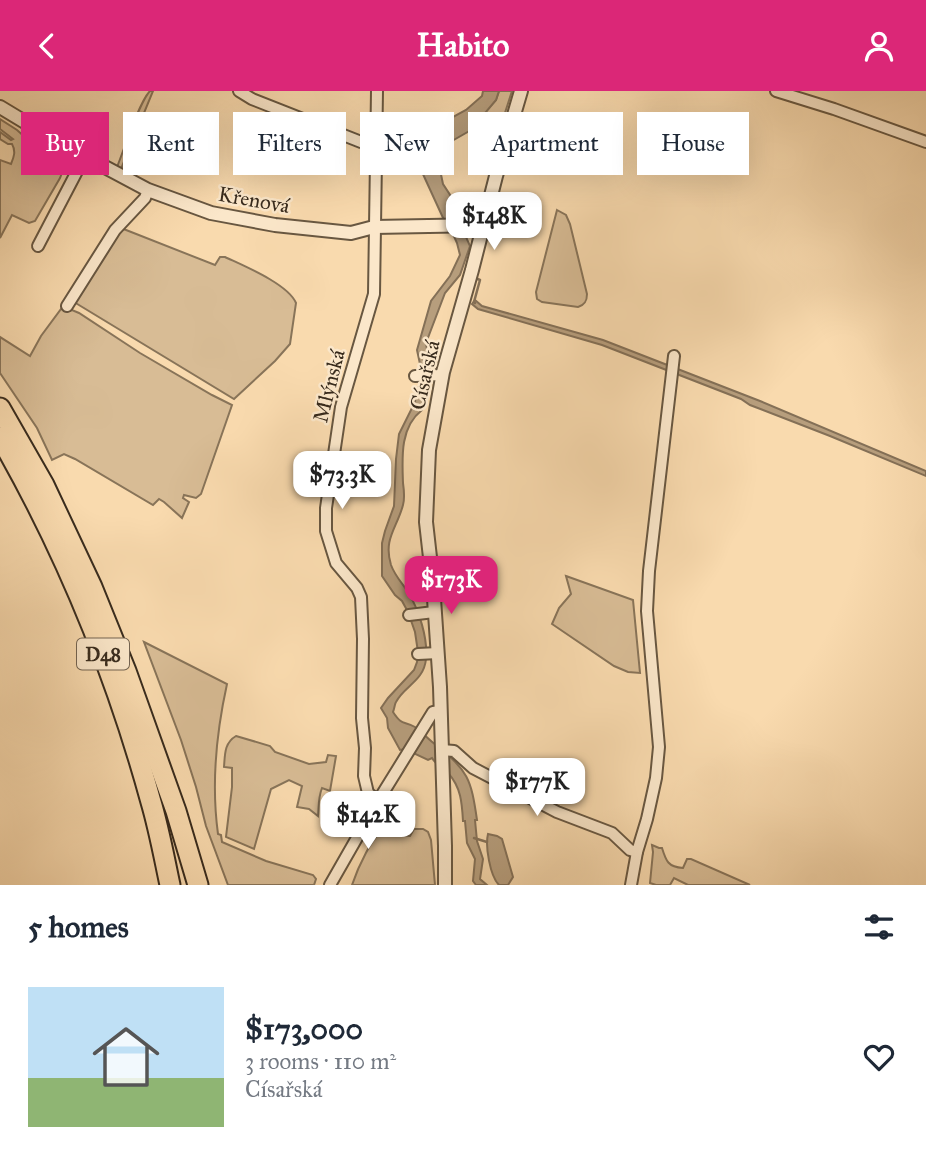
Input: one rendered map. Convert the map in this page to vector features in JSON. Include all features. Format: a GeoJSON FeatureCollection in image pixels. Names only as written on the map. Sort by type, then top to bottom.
{"type":"FeatureCollection","features":[{"type":"Feature","properties":{"kind":"highway","name":"D48"},"geometry":{"type":"LineString","coordinates":[[0,408],[44,485],[83,566],[118,650],[144,724],[184,885]]}},
{"type":"Feature","properties":{"kind":"highway","name":"D48"},"geometry":{"type":"LineString","coordinates":[[0,437],[60,552],[100,645],[130,728],[152,804],[170,885]]}},
{"type":"Feature","properties":{"kind":"highway"},"geometry":{"type":"LineString","coordinates":[[144,724],[176,811],[198,885]]}},
{"type":"Feature","properties":{"kind":"street"},"geometry":{"type":"LineString","coordinates":[[239,91],[252,99],[360,142]]}},
{"type":"Feature","properties":{"kind":"street","name":"Mlýnská"},"geometry":{"type":"LineString","coordinates":[[377,91],[377,112]]}},
{"type":"Feature","properties":{"kind":"street","name":"Císařská"},"geometry":{"type":"LineString","coordinates":[[445,885],[441,711],[427,653],[434,612],[426,520],[429,446],[443,375],[521,91]]}},
{"type":"Feature","properties":{"kind":"street"},"geometry":{"type":"LineString","coordinates":[[776,91],[926,142]]}},
{"type":"Feature","properties":{"kind":"street","name":"Křenová"},"geometry":{"type":"LineString","coordinates":[[0,107],[21,119]]}},
{"type":"Feature","properties":{"kind":"street","name":"Křenová"},"geometry":{"type":"LineString","coordinates":[[109,169],[148,190],[211,213],[275,225],[351,233],[374,227],[483,225]]}},
{"type":"Feature","properties":{"kind":"street"},"geometry":{"type":"LineString","coordinates":[[38,246],[75,175]]}},
{"type":"Feature","properties":{"kind":"street","name":"Mlýnská"},"geometry":{"type":"LineString","coordinates":[[375,175],[374,294],[341,407],[326,508],[326,531],[336,563],[357,588],[360,597],[364,776],[368,793],[378,801]]}},
{"type":"Feature","properties":{"kind":"street"},"geometry":{"type":"LineString","coordinates":[[67,306],[115,230],[145,198],[148,190]]}},
{"type":"Feature","properties":{"kind":"street"},"geometry":{"type":"LineString","coordinates":[[631,885],[656,778],[659,747],[646,611],[674,356]]}},
{"type":"Feature","properties":{"kind":"street"},"geometry":{"type":"LineString","coordinates":[[422,376],[443,375]]}},
{"type":"Feature","properties":{"kind":"street"},"geometry":{"type":"LineString","coordinates":[[414,614],[434,612]]}},
{"type":"Feature","properties":{"kind":"street"},"geometry":{"type":"LineString","coordinates":[[330,885],[433,712],[441,711]]}},
{"type":"Feature","properties":{"kind":"street"},"geometry":{"type":"LineString","coordinates":[[442,750],[454,751],[473,768],[557,812],[612,833],[630,850],[637,852]]}},
{"type":"Feature","properties":{"kind":"shaded area"},"geometry":{"type":"Polygon","coordinates":[[[153,91],[144,112],[138,112],[141,105],[153,91]]]}},
{"type":"Feature","properties":{"kind":"shaded area"},"geometry":{"type":"Polygon","coordinates":[[[483,91],[499,91],[496,100],[486,112],[468,112],[468,132],[454,140],[454,116],[482,96],[483,91]]]}},
{"type":"Feature","properties":{"kind":"shaded area"},"geometry":{"type":"Polygon","coordinates":[[[499,91],[512,91],[505,112],[485,112],[496,100],[499,91]]]}},
{"type":"Feature","properties":{"kind":"shaded area"},"geometry":{"type":"Polygon","coordinates":[[[0,119],[21,134],[21,175],[61,175],[35,221],[29,223],[12,215],[0,238],[0,160],[11,164],[14,152],[12,144],[0,139],[0,132],[13,139],[0,129],[0,119]]]}},
{"type":"Feature","properties":{"kind":"shaded area"},"geometry":{"type":"Polygon","coordinates":[[[123,151],[123,164],[121,169],[117,167],[123,151]]]}},
{"type":"Feature","properties":{"kind":"shaded area"},"geometry":{"type":"Polygon","coordinates":[[[423,175],[441,175],[443,184],[456,204],[470,246],[460,275],[445,293],[426,343],[429,362],[422,410],[410,425],[404,443],[404,502],[390,541],[389,556],[393,569],[416,607],[424,633],[426,659],[422,673],[400,696],[393,712],[401,721],[415,727],[447,754],[466,777],[473,794],[477,841],[483,859],[480,879],[487,885],[476,885],[473,881],[475,859],[467,843],[456,784],[432,758],[428,760],[405,749],[400,750],[381,708],[414,670],[417,662],[415,632],[408,612],[382,576],[382,543],[394,506],[399,434],[415,402],[416,392],[423,378],[417,350],[431,301],[450,276],[460,255],[452,232],[456,228],[444,220],[423,175]]]}},
{"type":"Feature","properties":{"kind":"shaded area"},"geometry":{"type":"Polygon","coordinates":[[[557,210],[566,215],[570,224],[587,294],[585,302],[578,307],[537,299],[536,292],[557,210]]]}},
{"type":"Feature","properties":{"kind":"shaded area"},"geometry":{"type":"Polygon","coordinates":[[[121,228],[215,265],[220,257],[225,257],[275,282],[296,303],[290,344],[234,399],[74,302],[121,228]]]}},
{"type":"Feature","properties":{"kind":"shaded area"},"geometry":{"type":"Polygon","coordinates":[[[475,300],[482,306],[603,340],[760,401],[926,471],[926,476],[602,345],[478,309],[472,304],[475,300]]]}},
{"type":"Feature","properties":{"kind":"shaded area"},"geometry":{"type":"Polygon","coordinates":[[[64,305],[67,311],[79,313],[140,353],[232,405],[201,494],[196,498],[184,495],[183,498],[189,502],[182,518],[159,499],[153,505],[64,454],[52,460],[37,428],[0,373],[0,337],[30,356],[64,305]]]}},
{"type":"Feature","properties":{"kind":"shaded area"},"geometry":{"type":"Polygon","coordinates":[[[566,576],[633,600],[640,673],[628,672],[614,666],[552,624],[559,608],[571,594],[566,576]]]}},
{"type":"Feature","properties":{"kind":"shaded area"},"geometry":{"type":"Polygon","coordinates":[[[144,642],[227,684],[217,740],[215,777],[218,834],[221,835],[222,842],[266,861],[313,875],[316,879],[314,885],[228,885],[206,826],[181,740],[144,642]]]}},
{"type":"Feature","properties":{"kind":"shaded area"},"geometry":{"type":"Polygon","coordinates":[[[236,736],[270,746],[275,752],[309,764],[326,762],[328,755],[336,756],[330,791],[322,788],[318,816],[309,809],[297,807],[302,786],[289,780],[271,789],[254,849],[226,837],[232,768],[224,767],[227,746],[236,736]]]}},
{"type":"Feature","properties":{"kind":"shaded area"},"geometry":{"type":"Polygon","coordinates":[[[386,828],[407,836],[410,836],[414,829],[428,832],[435,885],[352,885],[371,844],[386,828]]]}},
{"type":"Feature","properties":{"kind":"shaded area"},"geometry":{"type":"Polygon","coordinates":[[[488,834],[502,839],[513,877],[508,885],[499,885],[493,875],[488,853],[488,834]]]}},
{"type":"Feature","properties":{"kind":"shaded area"},"geometry":{"type":"Polygon","coordinates":[[[652,845],[662,848],[671,865],[683,868],[687,859],[691,859],[750,885],[688,885],[674,878],[670,885],[650,883],[652,845]]]}},
{"type":"Feature","properties":{"kind":"waterway"},"geometry":{"type":"LineString","coordinates":[[473,277],[480,280],[475,303]]}},
{"type":"Feature","properties":{"kind":"waterway"},"geometry":{"type":"LineString","coordinates":[[474,838],[487,842]]}}]}
